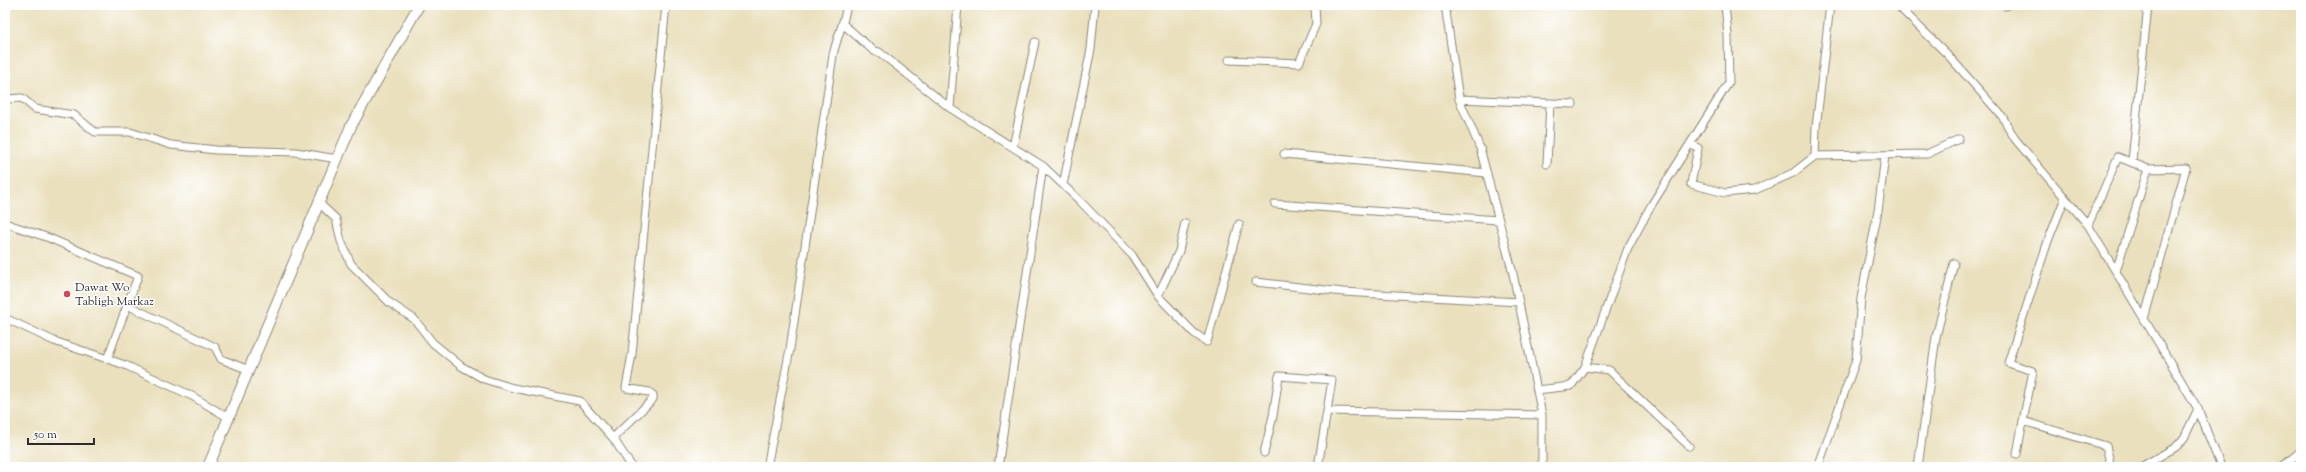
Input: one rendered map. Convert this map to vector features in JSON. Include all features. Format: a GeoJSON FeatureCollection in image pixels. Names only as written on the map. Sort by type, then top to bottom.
{"type":"FeatureCollection","features":[{"type":"Feature","properties":{"kind":"main road"},"geometry":{"type":"LineString","coordinates":[[208,467],[351,126],[419,5]]}},
{"type":"Feature","properties":{"kind":"street"},"geometry":{"type":"LineString","coordinates":[[613,438],[653,399],[653,395],[649,392],[626,388],[632,354],[666,5]]}},
{"type":"Feature","properties":{"kind":"street"},"geometry":{"type":"LineString","coordinates":[[767,467],[790,349],[833,55],[837,36],[844,25],[848,5]]}},
{"type":"Feature","properties":{"kind":"street"},"geometry":{"type":"LineString","coordinates":[[950,108],[958,5]]}},
{"type":"Feature","properties":{"kind":"street"},"geometry":{"type":"LineString","coordinates":[[1063,185],[1091,49],[1094,5]]}},
{"type":"Feature","properties":{"kind":"street"},"geometry":{"type":"LineString","coordinates":[[1229,60],[1298,63],[1316,24],[1315,5]]}},
{"type":"Feature","properties":{"kind":"street"},"geometry":{"type":"LineString","coordinates":[[1446,5],[1459,99],[1480,148],[1519,302],[1542,415],[1542,467]]}},
{"type":"Feature","properties":{"kind":"street"},"geometry":{"type":"LineString","coordinates":[[1537,390],[1571,386],[1585,367],[1628,248],[1652,204],[1729,82],[1728,35],[1725,5]]}},
{"type":"Feature","properties":{"kind":"street"},"geometry":{"type":"LineString","coordinates":[[1815,156],[1816,128],[1830,5]]}},
{"type":"Feature","properties":{"kind":"street"},"geometry":{"type":"LineString","coordinates":[[1897,5],[1947,54],[2002,116],[2015,139],[2088,225],[2198,408],[2221,467]]}},
{"type":"Feature","properties":{"kind":"street"},"geometry":{"type":"LineString","coordinates":[[2132,160],[2148,5]]}},
{"type":"Feature","properties":{"kind":"street"},"geometry":{"type":"LineString","coordinates":[[844,25],[874,51],[879,52],[950,108],[1043,166],[1132,255],[1158,296],[1194,333],[1207,342],[1239,224]]}},
{"type":"Feature","properties":{"kind":"street"},"geometry":{"type":"LineString","coordinates":[[1013,147],[1034,42]]}},
{"type":"Feature","properties":{"kind":"street"},"geometry":{"type":"LineString","coordinates":[[5,99],[22,98],[36,109],[74,115],[95,132],[130,132],[171,145],[216,150],[296,152],[337,158]]}},
{"type":"Feature","properties":{"kind":"street"},"geometry":{"type":"LineString","coordinates":[[1459,99],[1573,104]]}},
{"type":"Feature","properties":{"kind":"street"},"geometry":{"type":"LineString","coordinates":[[1548,164],[1550,102]]}},
{"type":"Feature","properties":{"kind":"street"},"geometry":{"type":"LineString","coordinates":[[1690,144],[1698,148],[1691,184],[1726,193],[1755,190],[1793,173],[1815,156],[1885,156],[1927,154],[1959,140]]}},
{"type":"Feature","properties":{"kind":"street"},"geometry":{"type":"LineString","coordinates":[[1284,154],[1487,173]]}},
{"type":"Feature","properties":{"kind":"street"},"geometry":{"type":"LineString","coordinates":[[1818,467],[1856,360],[1862,298],[1878,211],[1885,156]]}},
{"type":"Feature","properties":{"kind":"street"},"geometry":{"type":"LineString","coordinates":[[2088,225],[2118,156],[2132,160],[2148,169],[2186,168],[2144,318]]}},
{"type":"Feature","properties":{"kind":"street"},"geometry":{"type":"LineString","coordinates":[[998,467],[1043,166]]}},
{"type":"Feature","properties":{"kind":"street"},"geometry":{"type":"LineString","coordinates":[[2116,271],[2148,169]]}},
{"type":"Feature","properties":{"kind":"street"},"geometry":{"type":"LineString","coordinates":[[2017,454],[2034,371],[2008,363],[2048,241],[2065,198]]}},
{"type":"Feature","properties":{"kind":"street"},"geometry":{"type":"LineString","coordinates":[[319,203],[336,219],[341,241],[351,264],[390,303],[414,320],[434,343],[461,366],[484,379],[513,388],[580,401],[613,438],[632,467]]}},
{"type":"Feature","properties":{"kind":"street"},"geometry":{"type":"LineString","coordinates":[[1275,204],[1498,220]]}},
{"type":"Feature","properties":{"kind":"street"},"geometry":{"type":"LineString","coordinates":[[5,223],[49,238],[138,276],[108,357]]}},
{"type":"Feature","properties":{"kind":"street"},"geometry":{"type":"LineString","coordinates":[[1158,296],[1179,251],[1185,223]]}},
{"type":"Feature","properties":{"kind":"street"},"geometry":{"type":"LineString","coordinates":[[1918,467],[1936,337],[1954,264]]}},
{"type":"Feature","properties":{"kind":"street"},"geometry":{"type":"LineString","coordinates":[[1256,282],[1367,294],[1519,302]]}},
{"type":"Feature","properties":{"kind":"street"},"geometry":{"type":"LineString","coordinates":[[127,305],[215,347],[221,358],[249,370]]}},
{"type":"Feature","properties":{"kind":"street"},"geometry":{"type":"LineString","coordinates":[[5,318],[54,341],[108,357],[192,396],[229,418]]}},
{"type":"Feature","properties":{"kind":"street"},"geometry":{"type":"LineString","coordinates":[[1585,367],[1609,370],[1689,446]]}},
{"type":"Feature","properties":{"kind":"street"},"geometry":{"type":"LineString","coordinates":[[1264,453],[1273,416],[1279,376],[1332,380],[1318,467]]}},
{"type":"Feature","properties":{"kind":"street"},"geometry":{"type":"LineString","coordinates":[[2141,467],[2176,447],[2184,438],[2198,408]]}},
{"type":"Feature","properties":{"kind":"street"},"geometry":{"type":"LineString","coordinates":[[1327,411],[1542,415]]}},
{"type":"Feature","properties":{"kind":"street"},"geometry":{"type":"LineString","coordinates":[[2023,420],[2106,446],[2111,467]]}},
{"type":"Feature","properties":{"kind":"street"},"geometry":{"type":"LineString","coordinates":[[2282,467],[2301,451]]}},
{"type":"Feature","properties":{"kind":"place","name":"Dawat Wo Tabligh Markaz"},"geometry":{"type":"Point","coordinates":[67,294]}}]}
